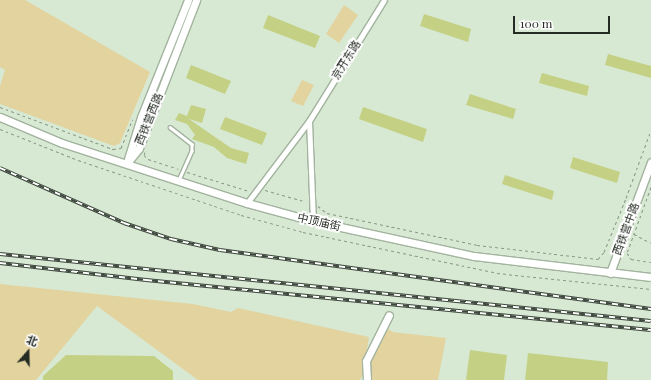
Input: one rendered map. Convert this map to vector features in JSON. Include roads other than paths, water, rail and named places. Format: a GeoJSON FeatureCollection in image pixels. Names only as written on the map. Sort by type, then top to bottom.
{"type":"FeatureCollection","features":[{"type":"Feature","properties":{"kind":"street","name":"西铁营西路"},"geometry":{"type":"LineString","coordinates":[[127,163],[130,145],[188,0]]}},
{"type":"Feature","properties":{"kind":"street","name":"西铁营西路"},"geometry":{"type":"LineString","coordinates":[[127,163],[139,148],[196,0]]}},
{"type":"Feature","properties":{"kind":"street","name":"京开东路"},"geometry":{"type":"LineString","coordinates":[[309,121],[384,0]]}},
{"type":"Feature","properties":{"kind":"street","name":"中顶庙街"},"geometry":{"type":"LineString","coordinates":[[0,117],[62,143],[247,203],[313,221],[474,256],[651,277]]}},
{"type":"Feature","properties":{"kind":"street"},"geometry":{"type":"LineString","coordinates":[[247,203],[309,121]]}},
{"type":"Feature","properties":{"kind":"street"},"geometry":{"type":"LineString","coordinates":[[309,121],[313,221]]}},
{"type":"Feature","properties":{"kind":"street","name":"西铁营中路"},"geometry":{"type":"LineString","coordinates":[[610,273],[651,162]]}},
{"type":"Feature","properties":{"kind":"street"},"geometry":{"type":"LineString","coordinates":[[367,380],[366,361],[389,315]]}},
{"type":"Feature","properties":{"kind":"lane"},"geometry":{"type":"LineString","coordinates":[[170,127],[192,144],[192,151],[179,181]]}},
{"type":"Feature","properties":{"kind":"railway"},"geometry":{"type":"LineString","coordinates":[[0,168],[124,223],[171,239],[220,250],[651,309]]}},
{"type":"Feature","properties":{"kind":"railway"},"geometry":{"type":"LineString","coordinates":[[0,254],[651,321]]}},
{"type":"Feature","properties":{"kind":"railway"},"geometry":{"type":"LineString","coordinates":[[0,263],[146,280],[651,330]]}}]}
